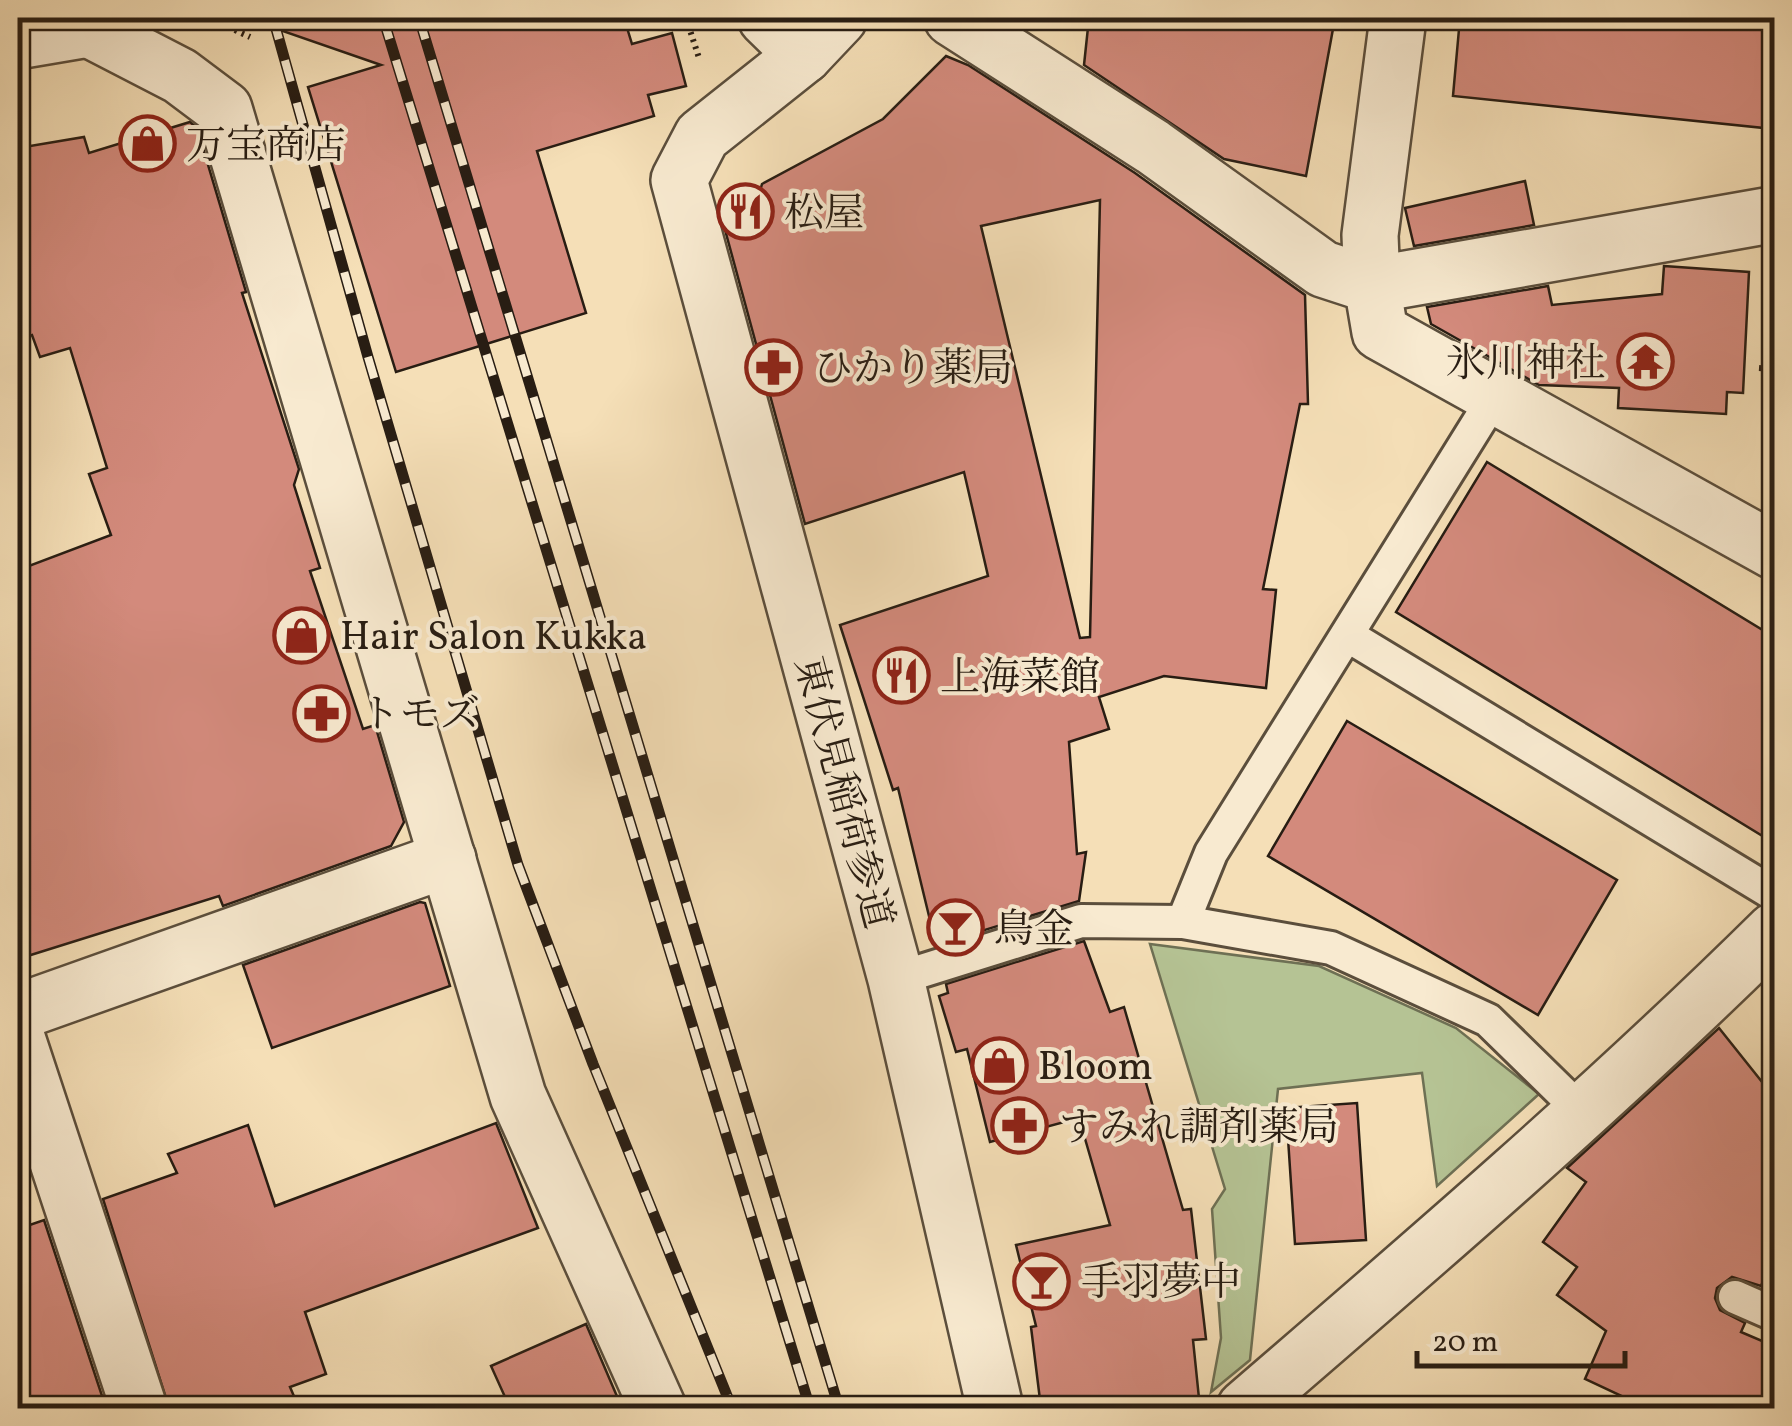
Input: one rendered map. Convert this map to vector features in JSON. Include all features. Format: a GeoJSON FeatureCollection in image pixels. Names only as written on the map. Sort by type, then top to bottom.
{"type":"FeatureCollection","features":[{"type":"Feature","properties":{"kind":"street"},"geometry":{"type":"LineString","coordinates":[[766,18],[822,36]]}},
{"type":"Feature","properties":{"kind":"street"},"geometry":{"type":"LineString","coordinates":[[952,18],[1153,146],[1324,269],[1372,285],[1771,216]]}},
{"type":"Feature","properties":{"kind":"street"},"geometry":{"type":"LineString","coordinates":[[1398,18],[1370,235],[1372,285],[1380,332],[1774,551]]}},
{"type":"Feature","properties":{"kind":"street"},"geometry":{"type":"LineString","coordinates":[[18,41],[88,23],[180,76],[224,109],[518,1096],[658,1408]]}},
{"type":"Feature","properties":{"kind":"street","name":"東伏見稲荷参道"},"geometry":{"type":"LineString","coordinates":[[822,36],[702,136],[678,180],[896,979],[995,1408]]}},
{"type":"Feature","properties":{"kind":"street"},"geometry":{"type":"LineString","coordinates":[[18,1012],[448,859]]}},
{"type":"Feature","properties":{"kind":"street"},"geometry":{"type":"LineString","coordinates":[[1245,1408],[1474,1212],[1685,1020],[1774,931]]}},
{"type":"Feature","properties":{"kind":"street"},"geometry":{"type":"LineString","coordinates":[[18,1041],[139,1408]]}},
{"type":"Feature","properties":{"kind":"lane"},"geometry":{"type":"LineString","coordinates":[[1183,922],[1210,853],[1496,396]]}},
{"type":"Feature","properties":{"kind":"lane"},"geometry":{"type":"LineString","coordinates":[[1347,635],[1774,894]]}},
{"type":"Feature","properties":{"kind":"lane"},"geometry":{"type":"LineString","coordinates":[[896,979],[1081,921],[1183,922],[1332,948],[1488,1020],[1582,1112]]}},
{"type":"Feature","properties":{"kind":"lane"},"geometry":{"type":"LineString","coordinates":[[1735,1298],[1774,1314]]}},
{"type":"Feature","properties":{"kind":"path"},"geometry":{"type":"LineString","coordinates":[[686,18],[699,60]]}},
{"type":"Feature","properties":{"kind":"path"},"geometry":{"type":"LineString","coordinates":[[1759,368],[1774,369]]}},
{"type":"Feature","properties":{"kind":"green space"},"geometry":{"type":"Polygon","coordinates":[[[1150,944],[1319,966],[1456,1028],[1539,1094],[1437,1186],[1422,1073],[1278,1089],[1250,1360],[1211,1392],[1221,1338],[1212,1209],[1225,1189],[1150,944]]]}},
{"type":"Feature","properties":{"kind":"building"},"geometry":{"type":"Polygon","coordinates":[[[272,18],[624,18],[632,44],[672,33],[686,86],[648,95],[654,116],[537,151],[586,313],[396,372],[308,87],[381,65],[271,27],[272,18]]]}},
{"type":"Feature","properties":{"kind":"building"},"geometry":{"type":"Polygon","coordinates":[[[1089,18],[1335,18],[1306,176],[1224,159],[1084,65],[1089,18]]]}},
{"type":"Feature","properties":{"kind":"building"},"geometry":{"type":"Polygon","coordinates":[[[1460,18],[1774,18],[1774,129],[1453,96],[1460,18]]]}},
{"type":"Feature","properties":{"kind":"building"},"geometry":{"type":"Polygon","coordinates":[[[946,56],[968,65],[1135,173],[1305,295],[1308,404],[1300,404],[1263,589],[1276,590],[1266,688],[1164,676],[1099,697],[1109,729],[1069,742],[1077,854],[1086,852],[1079,901],[936,945],[898,788],[893,790],[840,625],[988,576],[964,472],[805,524],[721,215],[758,198],[762,184],[883,119],[946,56]],[[1100,200],[981,226],[1080,638],[1090,637],[1100,200]]]}},
{"type":"Feature","properties":{"kind":"building"},"geometry":{"type":"Polygon","coordinates":[[[190,122],[197,128],[246,292],[242,293],[299,469],[294,485],[320,568],[310,571],[363,729],[375,725],[404,822],[391,846],[223,906],[219,896],[18,959],[18,570],[111,535],[89,474],[107,468],[70,348],[40,357],[32,335],[18,340],[18,148],[84,137],[89,153],[190,122]]]}},
{"type":"Feature","properties":{"kind":"building"},"geometry":{"type":"Polygon","coordinates":[[[1525,181],[1534,225],[1414,246],[1405,208],[1525,181]]]}},
{"type":"Feature","properties":{"kind":"building"},"geometry":{"type":"Polygon","coordinates":[[[1664,266],[1749,272],[1743,393],[1727,392],[1726,414],[1618,408],[1619,388],[1539,385],[1431,324],[1427,307],[1548,286],[1552,305],[1662,294],[1664,266]]]}},
{"type":"Feature","properties":{"kind":"building"},"geometry":{"type":"Polygon","coordinates":[[[1487,462],[1774,637],[1774,843],[1396,612],[1487,462]]]}},
{"type":"Feature","properties":{"kind":"building"},"geometry":{"type":"Polygon","coordinates":[[[1347,721],[1617,880],[1538,1015],[1268,856],[1347,721]]]}},
{"type":"Feature","properties":{"kind":"building"},"geometry":{"type":"Polygon","coordinates":[[[425,903],[450,986],[272,1048],[243,965],[425,903]]]}},
{"type":"Feature","properties":{"kind":"building"},"geometry":{"type":"Polygon","coordinates":[[[1084,941],[1110,1012],[1124,1007],[1183,1210],[1191,1209],[1206,1339],[1193,1340],[1200,1408],[1041,1408],[1031,1327],[1036,1326],[1016,1245],[1110,1225],[1079,1118],[990,1142],[967,1049],[956,1052],[939,996],[948,993],[946,984],[1084,941]]]}},
{"type":"Feature","properties":{"kind":"building"},"geometry":{"type":"Polygon","coordinates":[[[1719,1028],[1774,1097],[1774,1255],[1761,1286],[1732,1277],[1717,1288],[1715,1298],[1720,1310],[1745,1323],[1741,1332],[1774,1346],[1774,1408],[1647,1408],[1585,1379],[1606,1331],[1557,1295],[1577,1267],[1543,1242],[1586,1182],[1567,1168],[1719,1028]]]}},
{"type":"Feature","properties":{"kind":"building"},"geometry":{"type":"Polygon","coordinates":[[[1357,1103],[1366,1240],[1295,1244],[1286,1108],[1357,1103]]]}},
{"type":"Feature","properties":{"kind":"building"},"geometry":{"type":"Polygon","coordinates":[[[496,1123],[538,1228],[305,1312],[326,1374],[290,1387],[299,1408],[169,1408],[103,1199],[177,1173],[168,1154],[248,1125],[275,1206],[496,1123]]]}},
{"type":"Feature","properties":{"kind":"building"},"geometry":{"type":"Polygon","coordinates":[[[44,1220],[106,1408],[18,1408],[18,1229],[44,1220]]]}},
{"type":"Feature","properties":{"kind":"building"},"geometry":{"type":"Polygon","coordinates":[[[586,1324],[622,1408],[510,1408],[491,1366],[586,1324]]]}},
{"type":"Feature","properties":{"kind":"railway"},"geometry":{"type":"LineString","coordinates":[[273,18],[518,865],[593,1064],[732,1408]]}},
{"type":"Feature","properties":{"kind":"railway"},"geometry":{"type":"LineString","coordinates":[[383,18],[810,1408]]}},
{"type":"Feature","properties":{"kind":"railway"},"geometry":{"type":"LineString","coordinates":[[419,18],[839,1408]]}},
{"type":"Feature","properties":{"kind":"place","name":"万宝商店"},"geometry":{"type":"Point","coordinates":[147,144]}},
{"type":"Feature","properties":{"kind":"place","name":"松屋"},"geometry":{"type":"Point","coordinates":[745,212]}},
{"type":"Feature","properties":{"kind":"place","name":"氷川神社"},"geometry":{"type":"Point","coordinates":[1645,362]}},
{"type":"Feature","properties":{"kind":"place","name":"ひかり薬局"},"geometry":{"type":"Point","coordinates":[774,367]}},
{"type":"Feature","properties":{"kind":"place","name":"Hair Salon Kukka"},"geometry":{"type":"Point","coordinates":[301,635]}},
{"type":"Feature","properties":{"kind":"place","name":"上海菜館"},"geometry":{"type":"Point","coordinates":[901,676]}},
{"type":"Feature","properties":{"kind":"place","name":"トモズ"},"geometry":{"type":"Point","coordinates":[321,713]}},
{"type":"Feature","properties":{"kind":"place","name":"鳥金"},"geometry":{"type":"Point","coordinates":[955,928]}},
{"type":"Feature","properties":{"kind":"place","name":"Bloom"},"geometry":{"type":"Point","coordinates":[999,1065]}},
{"type":"Feature","properties":{"kind":"place","name":"すみれ調剤薬局"},"geometry":{"type":"Point","coordinates":[1020,1126]}},
{"type":"Feature","properties":{"kind":"place","name":"手羽夢中"},"geometry":{"type":"Point","coordinates":[1042,1281]}}]}
